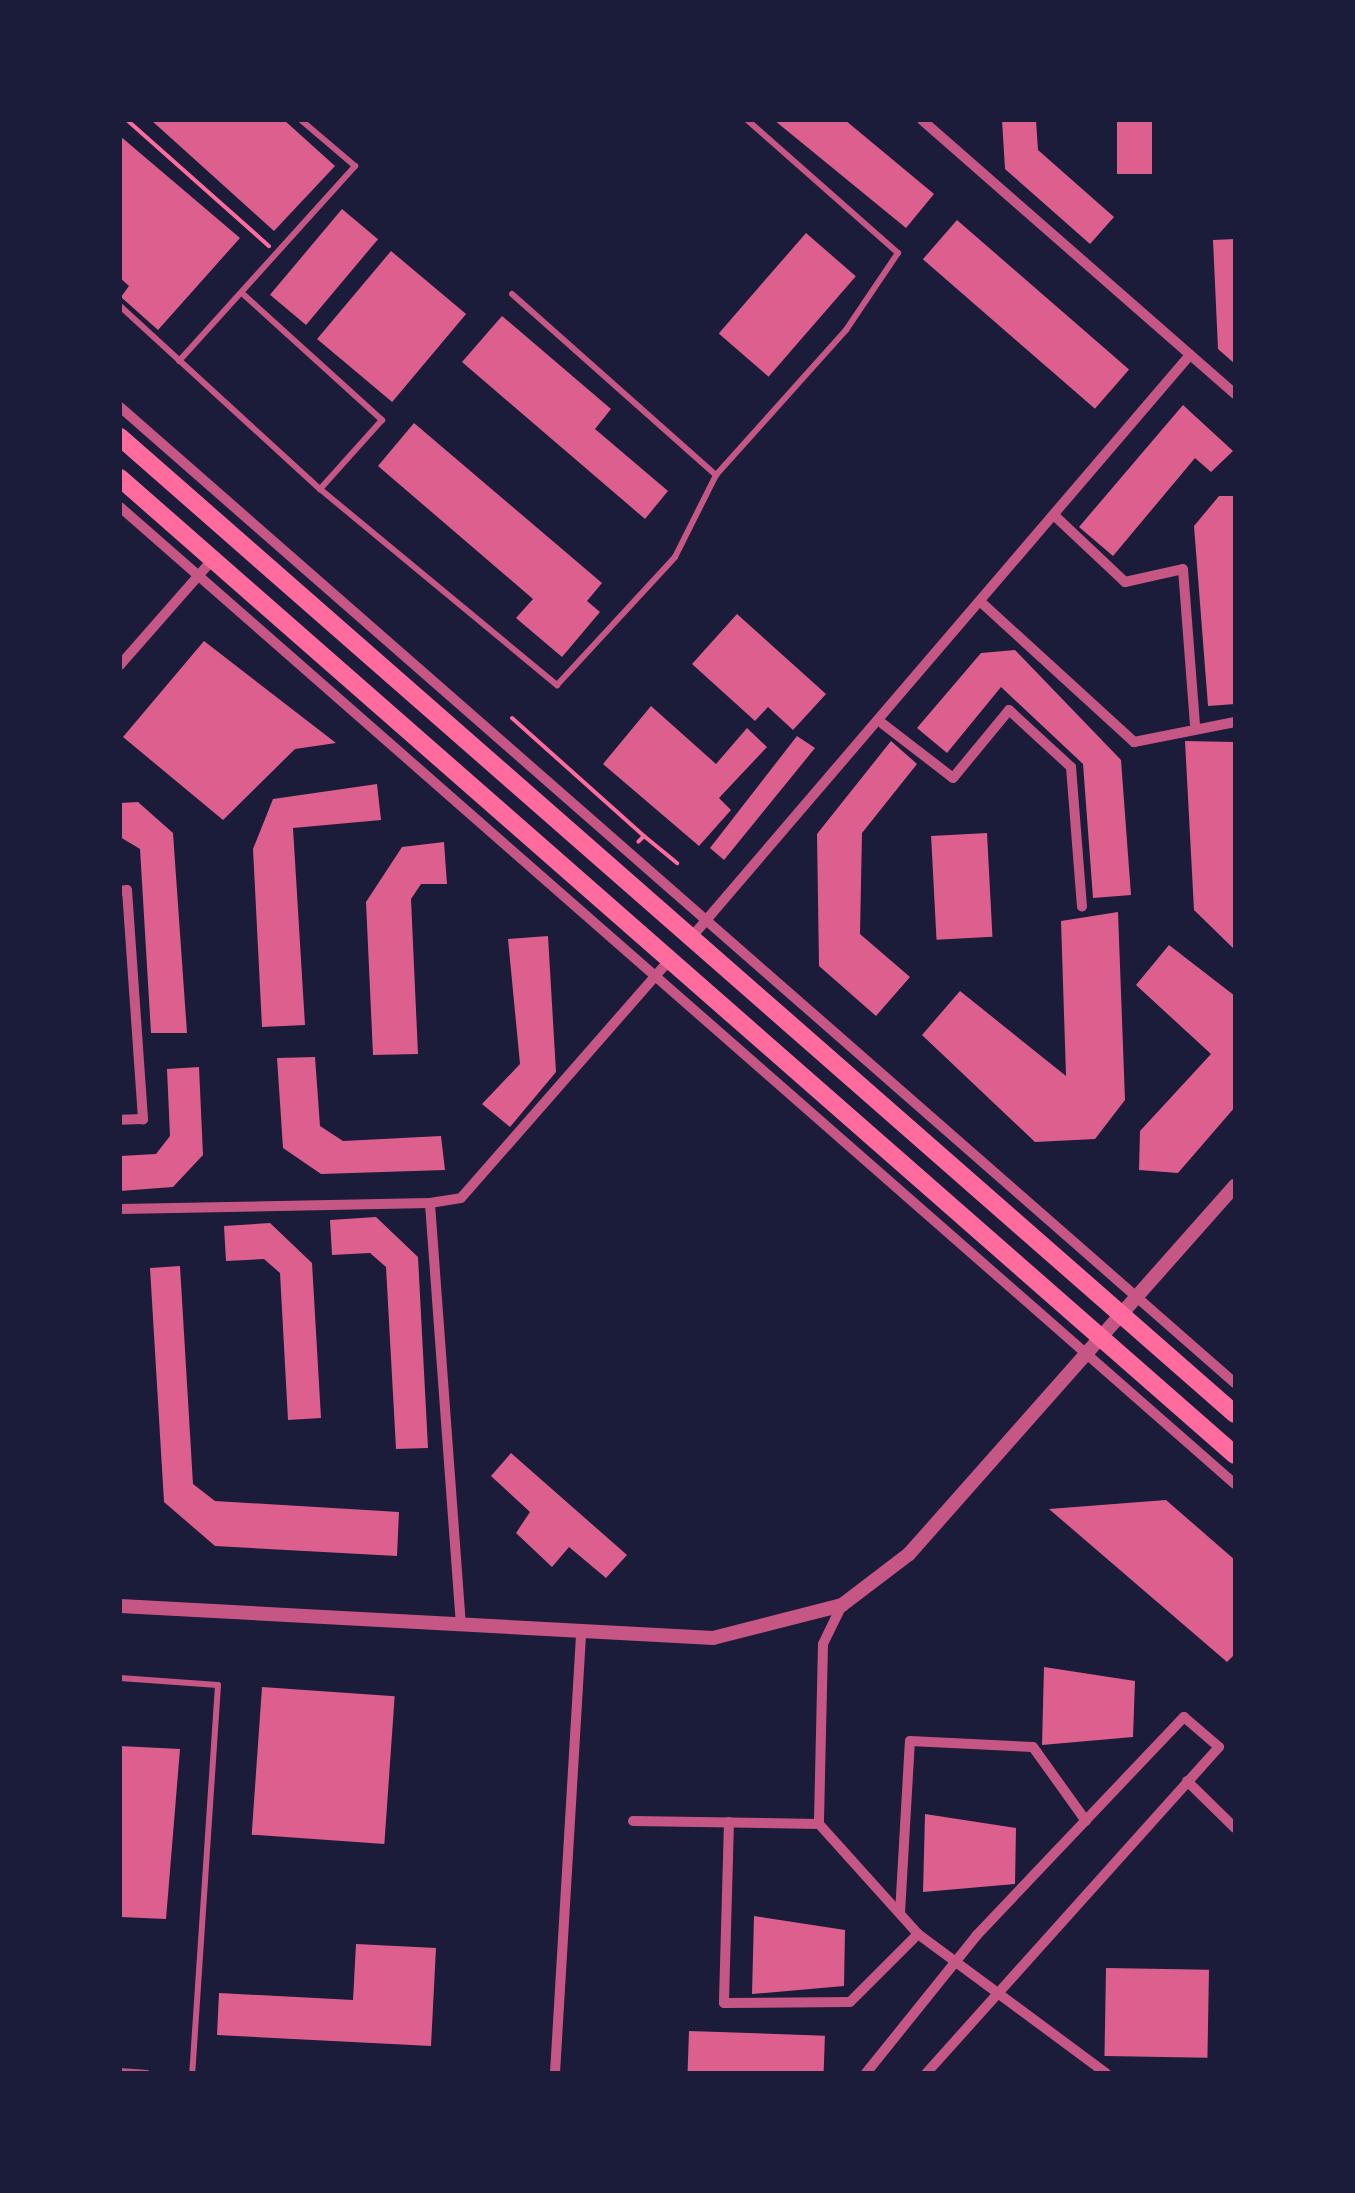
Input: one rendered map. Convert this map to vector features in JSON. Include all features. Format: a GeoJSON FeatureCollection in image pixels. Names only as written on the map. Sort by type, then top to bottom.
{"type":"FeatureCollection","features":[{"type":"Feature","properties":{"kind":"main road"},"geometry":{"type":"LineString","coordinates":[[120,438],[1235,1414]]}},
{"type":"Feature","properties":{"kind":"main road"},"geometry":{"type":"LineString","coordinates":[[120,478],[1235,1454]]}},
{"type":"Feature","properties":{"kind":"street"},"geometry":{"type":"LineString","coordinates":[[922,120],[1235,394]]}},
{"type":"Feature","properties":{"kind":"street"},"geometry":{"type":"LineString","coordinates":[[690,939],[883,724],[1190,356]]}},
{"type":"Feature","properties":{"kind":"street"},"geometry":{"type":"LineString","coordinates":[[120,407],[1235,1383]]}},
{"type":"Feature","properties":{"kind":"street"},"geometry":{"type":"LineString","coordinates":[[120,507],[1235,1484]]}},
{"type":"Feature","properties":{"kind":"street"},"geometry":{"type":"LineString","coordinates":[[1056,517],[1125,582],[1183,569],[1194,724]]}},
{"type":"Feature","properties":{"kind":"street"},"geometry":{"type":"LineString","coordinates":[[120,665],[213,559]]}},
{"type":"Feature","properties":{"kind":"street"},"geometry":{"type":"LineString","coordinates":[[983,604],[1134,742],[1194,724],[1235,722]]}},
{"type":"Feature","properties":{"kind":"street"},"geometry":{"type":"LineString","coordinates":[[883,724],[953,778],[1009,710],[1071,766],[1082,907]]}},
{"type":"Feature","properties":{"kind":"street"},"geometry":{"type":"LineString","coordinates":[[120,890],[127,890],[142,1118],[120,1120]]}},
{"type":"Feature","properties":{"kind":"street"},"geometry":{"type":"LineString","coordinates":[[120,1209],[430,1203],[461,1198],[670,958]]}},
{"type":"Feature","properties":{"kind":"street"},"geometry":{"type":"LineString","coordinates":[[120,1606],[582,1634],[713,1638],[842,1605],[909,1554],[1104,1338],[1235,1185]]}},
{"type":"Feature","properties":{"kind":"street"},"geometry":{"type":"LineString","coordinates":[[430,1203],[461,1626]]}},
{"type":"Feature","properties":{"kind":"street"},"geometry":{"type":"LineString","coordinates":[[842,1605],[824,1644],[819,1824],[918,1934],[958,1957],[1106,2073]]}},
{"type":"Feature","properties":{"kind":"street"},"geometry":{"type":"LineString","coordinates":[[556,2073],[582,1634]]}},
{"type":"Feature","properties":{"kind":"street"},"geometry":{"type":"LineString","coordinates":[[866,2073],[958,1957],[1184,1717],[1219,1746],[927,2073]]}},
{"type":"Feature","properties":{"kind":"street"},"geometry":{"type":"LineString","coordinates":[[900,1914],[910,1741],[1033,1747],[1086,1821]]}},
{"type":"Feature","properties":{"kind":"street"},"geometry":{"type":"LineString","coordinates":[[1188,1780],[1235,1828]]}},
{"type":"Feature","properties":{"kind":"street"},"geometry":{"type":"LineString","coordinates":[[633,1820],[819,1824]]}},
{"type":"Feature","properties":{"kind":"street"},"geometry":{"type":"LineString","coordinates":[[730,1822],[724,2003],[850,2002],[918,1934]]}},
{"type":"Feature","properties":{"kind":"lane"},"geometry":{"type":"LineString","coordinates":[[179,361],[355,166],[300,120]]}},
{"type":"Feature","properties":{"kind":"lane"},"geometry":{"type":"LineString","coordinates":[[120,306],[320,489],[556,685],[675,558],[716,475],[846,330],[898,254],[747,120]]}},
{"type":"Feature","properties":{"kind":"lane"},"geometry":{"type":"LineString","coordinates":[[243,294],[382,420],[320,489]]}},
{"type":"Feature","properties":{"kind":"lane"},"geometry":{"type":"LineString","coordinates":[[512,294],[716,475]]}},
{"type":"Feature","properties":{"kind":"lane"},"geometry":{"type":"LineString","coordinates":[[120,1678],[218,1686],[192,2073]]}},
{"type":"Feature","properties":{"kind":"lane"},"geometry":{"type":"LineString","coordinates":[[120,2071],[146,2073]]}},
{"type":"Feature","properties":{"kind":"path"},"geometry":{"type":"LineString","coordinates":[[127,120],[277,253]]}},
{"type":"Feature","properties":{"kind":"path"},"geometry":{"type":"LineString","coordinates":[[644,836],[677,864]]}},
{"type":"Feature","properties":{"kind":"building"},"geometry":{"type":"Polygon","coordinates":[[[151,120],[284,120],[335,166],[274,231],[151,120]]]}},
{"type":"Feature","properties":{"kind":"building"},"geometry":{"type":"Polygon","coordinates":[[[774,120],[845,120],[934,194],[906,228],[774,120]]]}},
{"type":"Feature","properties":{"kind":"building"},"geometry":{"type":"Polygon","coordinates":[[[1002,120],[1036,120],[1038,150],[1114,217],[1090,244],[1005,169],[1002,120]]]}},
{"type":"Feature","properties":{"kind":"building"},"geometry":{"type":"Polygon","coordinates":[[[1117,120],[1152,120],[1152,174],[1117,174],[1117,120]]]}},
{"type":"Feature","properties":{"kind":"building"},"geometry":{"type":"Polygon","coordinates":[[[120,136],[240,238],[158,330],[121,297],[129,286],[120,278],[120,136]]]}},
{"type":"Feature","properties":{"kind":"building"},"geometry":{"type":"Polygon","coordinates":[[[342,209],[378,239],[306,325],[270,295],[342,209]]]}},
{"type":"Feature","properties":{"kind":"building"},"geometry":{"type":"Polygon","coordinates":[[[957,220],[1129,370],[1095,409],[923,259],[957,220]]]}},
{"type":"Feature","properties":{"kind":"building"},"geometry":{"type":"Polygon","coordinates":[[[806,233],[856,276],[769,377],[719,333],[806,233]]]}},
{"type":"Feature","properties":{"kind":"building"},"geometry":{"type":"Polygon","coordinates":[[[1235,239],[1235,364],[1218,349],[1213,240],[1235,239]]]}},
{"type":"Feature","properties":{"kind":"building"},"geometry":{"type":"Polygon","coordinates":[[[391,251],[466,314],[392,402],[317,339],[391,251]]]}},
{"type":"Feature","properties":{"kind":"building"},"geometry":{"type":"Polygon","coordinates":[[[502,316],[611,409],[595,429],[668,491],[645,519],[462,362],[502,316]]]}},
{"type":"Feature","properties":{"kind":"building"},"geometry":{"type":"Polygon","coordinates":[[[1183,405],[1233,451],[1211,472],[1195,458],[1113,556],[1079,527],[1183,405]]]}},
{"type":"Feature","properties":{"kind":"building"},"geometry":{"type":"Polygon","coordinates":[[[414,423],[602,583],[587,601],[600,612],[562,657],[516,618],[533,599],[378,466],[414,423]]]}},
{"type":"Feature","properties":{"kind":"building"},"geometry":{"type":"Polygon","coordinates":[[[1219,496],[1235,496],[1235,704],[1208,706],[1194,526],[1219,496]]]}},
{"type":"Feature","properties":{"kind":"building"},"geometry":{"type":"Polygon","coordinates":[[[737,614],[826,694],[793,730],[768,707],[755,721],[692,664],[737,614]]]}},
{"type":"Feature","properties":{"kind":"building"},"geometry":{"type":"Polygon","coordinates":[[[204,641],[336,743],[295,749],[223,820],[123,737],[204,641]]]}},
{"type":"Feature","properties":{"kind":"building"},"geometry":{"type":"Polygon","coordinates":[[[1015,650],[1121,760],[1131,895],[1093,898],[1083,764],[1001,687],[947,753],[917,728],[981,653],[1015,650]]]}},
{"type":"Feature","properties":{"kind":"building"},"geometry":{"type":"Polygon","coordinates":[[[651,706],[716,764],[747,728],[767,747],[719,798],[731,810],[699,846],[603,764],[651,706]]]}},
{"type":"Feature","properties":{"kind":"building"},"geometry":{"type":"Polygon","coordinates":[[[797,736],[815,748],[724,860],[710,848],[797,736]]]}},
{"type":"Feature","properties":{"kind":"building"},"geometry":{"type":"Polygon","coordinates":[[[891,741],[917,764],[862,833],[860,934],[910,977],[876,1016],[819,966],[817,834],[891,741]]]}},
{"type":"Feature","properties":{"kind":"building"},"geometry":{"type":"Polygon","coordinates":[[[1185,741],[1235,742],[1235,950],[1194,910],[1185,741]]]}},
{"type":"Feature","properties":{"kind":"building"},"geometry":{"type":"Polygon","coordinates":[[[377,784],[381,820],[293,828],[305,1025],[262,1027],[253,849],[273,799],[377,784]]]}},
{"type":"Feature","properties":{"kind":"building"},"geometry":{"type":"Polygon","coordinates":[[[138,802],[173,833],[187,1033],[151,1033],[140,849],[120,837],[120,803],[138,802]]]}},
{"type":"Feature","properties":{"kind":"building"},"geometry":{"type":"Polygon","coordinates":[[[987,833],[992,937],[937,940],[931,836],[987,833]]]}},
{"type":"Feature","properties":{"kind":"building"},"geometry":{"type":"Polygon","coordinates":[[[444,842],[447,884],[421,884],[411,899],[418,1054],[373,1055],[366,902],[402,847],[444,842]]]}},
{"type":"Feature","properties":{"kind":"building"},"geometry":{"type":"Polygon","coordinates":[[[1118,912],[1125,1100],[1095,1139],[1035,1142],[922,1035],[960,991],[1066,1076],[1061,921],[1118,912]]]}},
{"type":"Feature","properties":{"kind":"building"},"geometry":{"type":"Polygon","coordinates":[[[548,936],[556,1072],[510,1127],[482,1104],[520,1064],[508,939],[548,936]]]}},
{"type":"Feature","properties":{"kind":"building"},"geometry":{"type":"Polygon","coordinates":[[[1169,945],[1235,996],[1235,1107],[1178,1173],[1139,1170],[1140,1131],[1211,1054],[1136,985],[1169,945]]]}},
{"type":"Feature","properties":{"kind":"building"},"geometry":{"type":"Polygon","coordinates":[[[315,1057],[320,1126],[343,1141],[441,1136],[445,1170],[321,1174],[283,1148],[277,1058],[315,1057]]]}},
{"type":"Feature","properties":{"kind":"building"},"geometry":{"type":"Polygon","coordinates":[[[199,1067],[203,1155],[173,1187],[120,1191],[120,1156],[156,1154],[170,1136],[167,1069],[199,1067]]]}},
{"type":"Feature","properties":{"kind":"building"},"geometry":{"type":"Polygon","coordinates":[[[376,1217],[418,1257],[428,1448],[396,1449],[386,1267],[370,1253],[332,1255],[330,1220],[376,1217]]]}},
{"type":"Feature","properties":{"kind":"building"},"geometry":{"type":"Polygon","coordinates":[[[270,1223],[312,1263],[321,1418],[288,1420],[280,1273],[264,1259],[226,1261],[224,1226],[270,1223]]]}},
{"type":"Feature","properties":{"kind":"building"},"geometry":{"type":"Polygon","coordinates":[[[180,1266],[193,1484],[215,1501],[399,1512],[397,1556],[215,1546],[164,1502],[150,1268],[180,1266]]]}},
{"type":"Feature","properties":{"kind":"building"},"geometry":{"type":"Polygon","coordinates":[[[511,1453],[627,1555],[606,1578],[569,1547],[552,1567],[516,1533],[530,1512],[491,1476],[511,1453]]]}},
{"type":"Feature","properties":{"kind":"building"},"geometry":{"type":"Polygon","coordinates":[[[1166,1500],[1235,1560],[1235,1654],[1227,1662],[1049,1509],[1166,1500]]]}},
{"type":"Feature","properties":{"kind":"building"},"geometry":{"type":"Polygon","coordinates":[[[1044,1667],[1135,1681],[1133,1737],[1042,1745],[1044,1667]]]}},
{"type":"Feature","properties":{"kind":"building"},"geometry":{"type":"Polygon","coordinates":[[[262,1687],[395,1696],[384,1844],[252,1835],[262,1687]]]}},
{"type":"Feature","properties":{"kind":"building"},"geometry":{"type":"Polygon","coordinates":[[[120,1746],[180,1749],[166,1919],[120,1917],[120,1746]]]}},
{"type":"Feature","properties":{"kind":"building"},"geometry":{"type":"Polygon","coordinates":[[[925,1814],[1016,1828],[1015,1884],[923,1892],[925,1814]]]}},
{"type":"Feature","properties":{"kind":"building"},"geometry":{"type":"Polygon","coordinates":[[[754,1916],[845,1930],[844,1986],[752,1994],[754,1916]]]}},
{"type":"Feature","properties":{"kind":"building"},"geometry":{"type":"Polygon","coordinates":[[[356,1944],[436,1948],[431,2046],[217,2035],[219,1993],[353,2000],[356,1944]]]}},
{"type":"Feature","properties":{"kind":"building"},"geometry":{"type":"Polygon","coordinates":[[[1106,1968],[1209,1970],[1207,2058],[1104,2056],[1106,1968]]]}},
{"type":"Feature","properties":{"kind":"building"},"geometry":{"type":"Polygon","coordinates":[[[689,2031],[825,2036],[824,2073],[688,2073],[689,2031]]]}}]}
